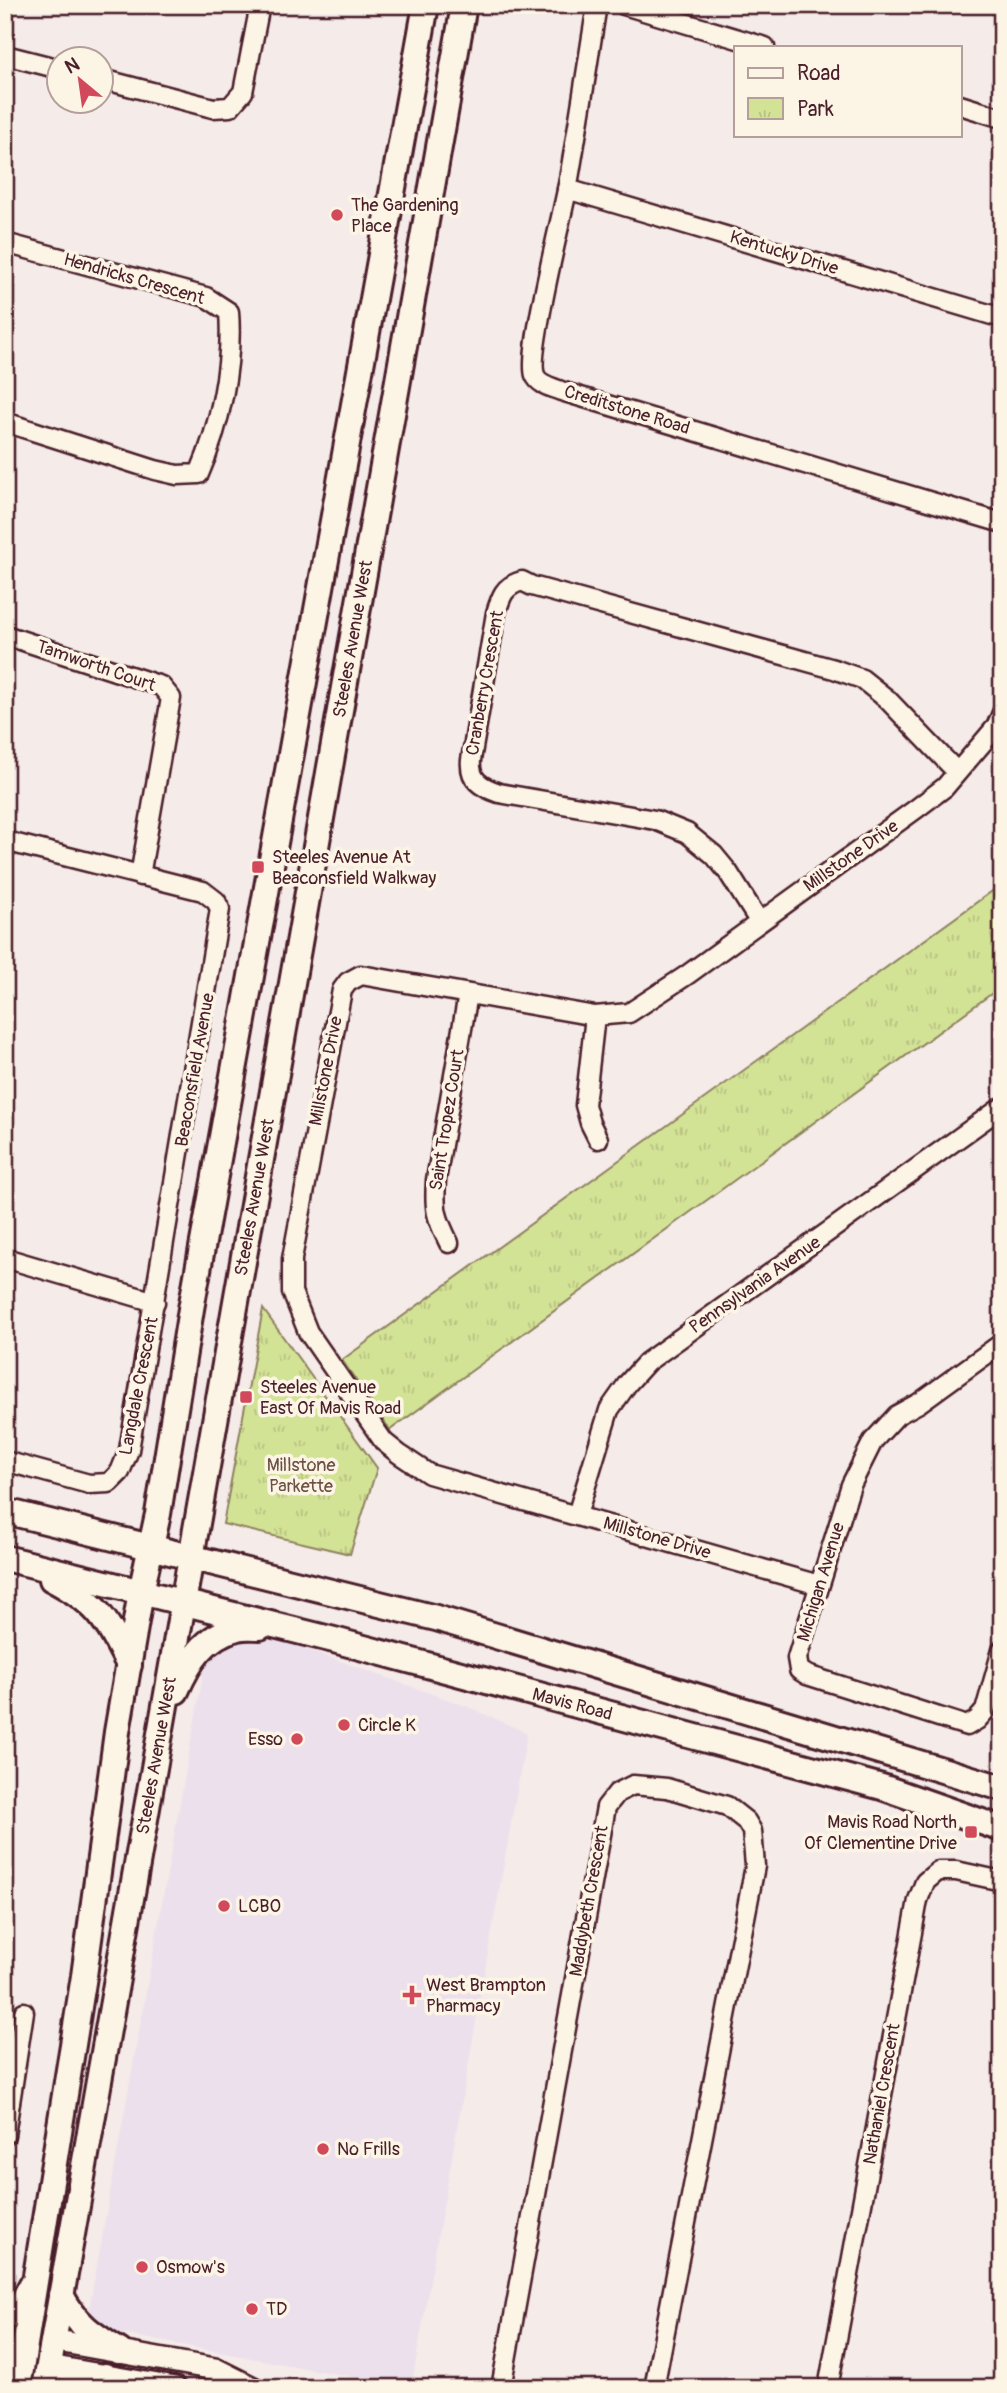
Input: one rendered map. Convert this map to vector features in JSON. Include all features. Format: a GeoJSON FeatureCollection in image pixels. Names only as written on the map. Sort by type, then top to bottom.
{"type":"FeatureCollection","features":[{"type":"Feature","properties":{"kind":"main road"},"geometry":{"type":"LineString","coordinates":[[18,2388],[14,2360],[16,2332],[38,2266],[84,1976],[117,1731],[141,1592],[158,1514],[198,1268],[426,5]]}},
{"type":"Feature","properties":{"kind":"main road","name":"Steeles Avenue West"},"geometry":{"type":"LineString","coordinates":[[47,2377],[464,5]]}},
{"type":"Feature","properties":{"kind":"main road"},"geometry":{"type":"LineString","coordinates":[[5,1511],[436,1618],[1002,1788]]}},
{"type":"Feature","properties":{"kind":"main road"},"geometry":{"type":"LineString","coordinates":[[13,1560],[81,1594],[108,1623],[129,1665]]}},
{"type":"Feature","properties":{"kind":"main road","name":"Mavis Road"},"geometry":{"type":"LineString","coordinates":[[13,1560],[278,1626],[882,1787],[1002,1829]]}},
{"type":"Feature","properties":{"kind":"main road"},"geometry":{"type":"LineString","coordinates":[[162,1723],[188,1663],[204,1646],[237,1628],[278,1626]]}},
{"type":"Feature","properties":{"kind":"main road"},"geometry":{"type":"LineString","coordinates":[[882,1787],[893,1754]]}},
{"type":"Feature","properties":{"kind":"main road"},"geometry":{"type":"LineString","coordinates":[[5,2318],[23,2301],[38,2266]]}},
{"type":"Feature","properties":{"kind":"main road"},"geometry":{"type":"LineString","coordinates":[[61,2295],[80,2325],[119,2351]]}},
{"type":"Feature","properties":{"kind":"main road"},"geometry":{"type":"LineString","coordinates":[[16,2332],[52,2340]]}},
{"type":"Feature","properties":{"kind":"main road"},"geometry":{"type":"LineString","coordinates":[[14,2360],[47,2377]]}},
{"type":"Feature","properties":{"kind":"main road"},"geometry":{"type":"LineString","coordinates":[[76,2388],[105,2376]]}},
{"type":"Feature","properties":{"kind":"street"},"geometry":{"type":"LineString","coordinates":[[116,83],[213,108],[230,107],[243,92],[260,5]]}},
{"type":"Feature","properties":{"kind":"street","name":"Creditstone Road"},"geometry":{"type":"LineString","coordinates":[[597,5],[567,189],[537,336],[534,373],[542,384],[1002,523]]}},
{"type":"Feature","properties":{"kind":"street"},"geometry":{"type":"LineString","coordinates":[[624,5],[762,46]]}},
{"type":"Feature","properties":{"kind":"street"},"geometry":{"type":"LineString","coordinates":[[5,55],[46,65]]}},
{"type":"Feature","properties":{"kind":"street"},"geometry":{"type":"LineString","coordinates":[[962,106],[1002,118]]}},
{"type":"Feature","properties":{"kind":"street","name":"Kentucky Drive"},"geometry":{"type":"LineString","coordinates":[[567,189],[1002,318]]}},
{"type":"Feature","properties":{"kind":"street","name":"Hendricks Crescent"},"geometry":{"type":"LineString","coordinates":[[5,243],[206,297],[229,312],[231,348],[212,444],[199,474],[177,475],[155,470],[5,422]]}},
{"type":"Feature","properties":{"kind":"street","name":"Cranberry Crescent"},"geometry":{"type":"LineString","coordinates":[[759,921],[721,863],[687,834],[655,821],[499,793],[476,783],[470,768],[475,735],[496,613],[501,595],[507,587],[522,581],[545,590],[862,679],[887,699],[957,772]]}},
{"type":"Feature","properties":{"kind":"street","name":"Tamworth Court"},"geometry":{"type":"LineString","coordinates":[[5,635],[161,686],[171,698],[140,877]]}},
{"type":"Feature","properties":{"kind":"street","name":"Millstone Drive"},"geometry":{"type":"LineString","coordinates":[[819,1586],[429,1474],[384,1442],[308,1332],[292,1292],[293,1250],[342,990],[348,982],[362,975],[596,1016],[629,1013],[687,975],[945,787],[996,727],[1002,713]]}},
{"type":"Feature","properties":{"kind":"street","name":"Beaconsfield Avenue"},"geometry":{"type":"LineString","coordinates":[[5,841],[203,891],[216,901],[220,909],[156,1302]]}},
{"type":"Feature","properties":{"kind":"street","name":"Saint Tropez Court"},"geometry":{"type":"LineString","coordinates":[[449,1243],[436,1218],[435,1190],[468,994]]}},
{"type":"Feature","properties":{"kind":"street"},"geometry":{"type":"LineString","coordinates":[[596,1016],[585,1105],[598,1139]]}},
{"type":"Feature","properties":{"kind":"street","name":"Pennsylvania Avenue"},"geometry":{"type":"LineString","coordinates":[[577,1515],[609,1410],[647,1362],[1002,1107]]}},
{"type":"Feature","properties":{"kind":"street"},"geometry":{"type":"LineString","coordinates":[[5,1258],[156,1302]]}},
{"type":"Feature","properties":{"kind":"street","name":"Langdale Crescent"},"geometry":{"type":"LineString","coordinates":[[5,1461],[89,1484],[109,1483],[120,1472],[129,1450],[156,1302]]}},
{"type":"Feature","properties":{"kind":"street","name":"Michigan Avenue"},"geometry":{"type":"LineString","coordinates":[[1002,1343],[919,1404],[897,1415],[873,1441],[851,1485],[797,1658],[799,1670],[807,1675],[967,1726],[985,1711],[1002,1650]]}},
{"type":"Feature","properties":{"kind":"street","name":"Maddybeth Crescent"},"geometry":{"type":"LineString","coordinates":[[502,2388],[606,1807],[617,1793],[632,1785],[667,1788],[727,1806],[746,1821],[752,1831],[755,1866],[654,2388]]}},
{"type":"Feature","properties":{"kind":"street","name":"Nathaniel Crescent"},"geometry":{"type":"LineString","coordinates":[[828,2388],[918,1900],[925,1882],[937,1871],[956,1871],[1002,1881]]}},
{"type":"Feature","properties":{"kind":"street"},"geometry":{"type":"LineString","coordinates":[[5,2135],[11,2060],[24,2012]]}},
{"type":"Feature","properties":{"kind":"street"},"geometry":{"type":"LineString","coordinates":[[52,2340],[215,2369],[253,2388]]}},
{"type":"Feature","properties":{"kind":"street"},"geometry":{"type":"LineString","coordinates":[[47,2377],[105,2376],[175,2388]]}},
{"type":"Feature","properties":{"kind":"shaded area"},"geometry":{"type":"Polygon","coordinates":[[[237,1624],[471,1708],[527,1733],[411,2388],[86,2327],[210,1636],[237,1624]]]}},
{"type":"Feature","properties":{"kind":"green space"},"geometry":{"type":"Polygon","coordinates":[[[1002,884],[1002,986],[390,1430],[342,1360],[1002,884]]]}},
{"type":"Feature","properties":{"kind":"green space","name":"Millstone Parkette"},"geometry":{"type":"Polygon","coordinates":[[[263,1309],[377,1468],[350,1554],[223,1524],[263,1309]]]}},
{"type":"Feature","properties":{"kind":"place","name":"The Gardening Place"},"geometry":{"type":"Point","coordinates":[337,215]}},
{"type":"Feature","properties":{"kind":"place","name":"Steeles Avenue At Beaconsfield Walkway"},"geometry":{"type":"Point","coordinates":[258,867]}},
{"type":"Feature","properties":{"kind":"place","name":"Steeles Avenue East Of Mavis Road"},"geometry":{"type":"Point","coordinates":[246,1397]}},
{"type":"Feature","properties":{"kind":"place","name":"Circle K"},"geometry":{"type":"Point","coordinates":[344,1725]}},
{"type":"Feature","properties":{"kind":"place","name":"Esso"},"geometry":{"type":"Point","coordinates":[297,1739]}},
{"type":"Feature","properties":{"kind":"place","name":"Mavis Road North Of Clementine Drive"},"geometry":{"type":"Point","coordinates":[971,1832]}},
{"type":"Feature","properties":{"kind":"place","name":"LCBO"},"geometry":{"type":"Point","coordinates":[224,1906]}},
{"type":"Feature","properties":{"kind":"place","name":"West Brampton Pharmacy"},"geometry":{"type":"Point","coordinates":[412,1995]}},
{"type":"Feature","properties":{"kind":"place","name":"No Frills"},"geometry":{"type":"Point","coordinates":[323,2149]}},
{"type":"Feature","properties":{"kind":"place","name":"Osmow's"},"geometry":{"type":"Point","coordinates":[142,2267]}},
{"type":"Feature","properties":{"kind":"place","name":"TD"},"geometry":{"type":"Point","coordinates":[252,2309]}}]}
